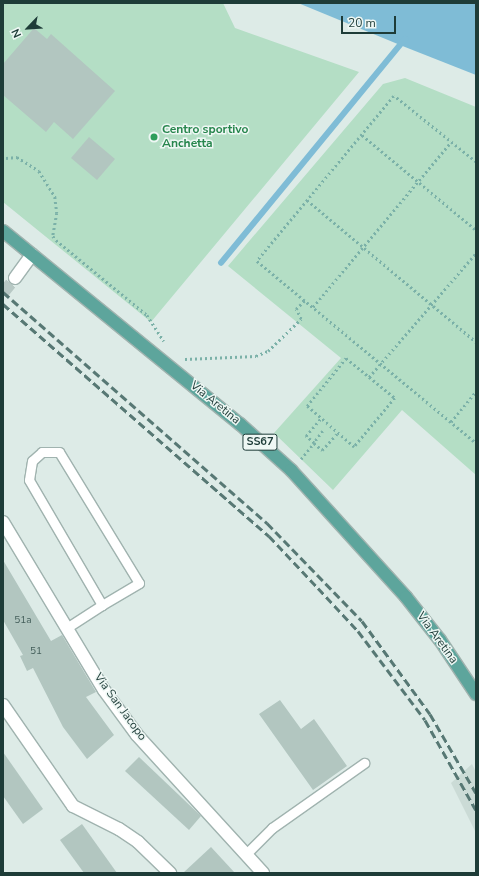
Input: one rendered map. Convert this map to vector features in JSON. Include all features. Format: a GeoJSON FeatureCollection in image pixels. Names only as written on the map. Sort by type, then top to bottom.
{"type":"FeatureCollection","features":[{"type":"Feature","properties":{"kind":"main road","name":"Via Aretina"},"geometry":{"type":"LineString","coordinates":[[3,230],[240,424],[291,470],[406,597],[440,640],[476,694]]}},
{"type":"Feature","properties":{"kind":"street"},"geometry":{"type":"LineString","coordinates":[[15,278],[32,255]]}},
{"type":"Feature","properties":{"kind":"street","name":"Via San Jacopo"},"geometry":{"type":"LineString","coordinates":[[3,522],[68,627],[104,690],[137,735],[263,873]]}},
{"type":"Feature","properties":{"kind":"street"},"geometry":{"type":"LineString","coordinates":[[3,705],[73,806],[119,829],[138,842],[170,873]]}},
{"type":"Feature","properties":{"kind":"lane"},"geometry":{"type":"LineString","coordinates":[[68,627],[138,582],[59,452],[42,452],[32,461],[29,480],[102,605]]}},
{"type":"Feature","properties":{"kind":"lane"},"geometry":{"type":"LineString","coordinates":[[246,854],[272,828],[364,764]]}},
{"type":"Feature","properties":{"kind":"path"},"geometry":{"type":"LineString","coordinates":[[476,162],[394,96],[257,261],[476,443]]}},
{"type":"Feature","properties":{"kind":"path"},"geometry":{"type":"LineString","coordinates":[[362,135],[476,230]]}},
{"type":"Feature","properties":{"kind":"path"},"geometry":{"type":"LineString","coordinates":[[313,307],[451,142]]}},
{"type":"Feature","properties":{"kind":"path"},"geometry":{"type":"LineString","coordinates":[[6,158],[17,157],[39,171],[55,197],[57,213],[53,236],[147,315],[166,344]]}},
{"type":"Feature","properties":{"kind":"path"},"geometry":{"type":"LineString","coordinates":[[307,200],[476,342]]}},
{"type":"Feature","properties":{"kind":"path"},"geometry":{"type":"LineString","coordinates":[[369,377],[476,253]]}},
{"type":"Feature","properties":{"kind":"path"},"geometry":{"type":"LineString","coordinates":[[184,360],[256,356],[268,351],[301,319],[296,309],[305,300]]}},
{"type":"Feature","properties":{"kind":"path"},"geometry":{"type":"LineString","coordinates":[[179,355],[188,363]]}},
{"type":"Feature","properties":{"kind":"path"},"geometry":{"type":"LineString","coordinates":[[346,358],[395,398],[354,447],[321,418],[306,406],[346,358]]}},
{"type":"Feature","properties":{"kind":"path"},"geometry":{"type":"LineString","coordinates":[[451,422],[476,392]]}},
{"type":"Feature","properties":{"kind":"path"},"geometry":{"type":"LineString","coordinates":[[321,418],[306,436],[322,450],[338,433]]}},
{"type":"Feature","properties":{"kind":"path"},"geometry":{"type":"LineString","coordinates":[[294,457],[298,462],[323,431]]}},
{"type":"Feature","properties":{"kind":"shaded area"},"geometry":{"type":"Polygon","coordinates":[[[472,764],[476,772],[476,833],[451,783],[472,764]]]}},
{"type":"Feature","properties":{"kind":"green space","name":"Centro sportivo Anchetta"},"geometry":{"type":"Polygon","coordinates":[[[3,3],[223,3],[235,28],[359,72],[151,322],[3,202],[3,3]]]}},
{"type":"Feature","properties":{"kind":"green space"},"geometry":{"type":"Polygon","coordinates":[[[405,78],[476,107],[476,475],[402,410],[333,490],[274,433],[341,358],[228,266],[383,84],[405,78]]]}},
{"type":"Feature","properties":{"kind":"water"},"geometry":{"type":"Polygon","coordinates":[[[298,3],[476,3],[476,75],[405,47],[298,3]]]}},
{"type":"Feature","properties":{"kind":"building"},"geometry":{"type":"Polygon","coordinates":[[[34,28],[47,39],[51,34],[115,91],[73,139],[54,122],[46,132],[3,95],[3,64],[34,28]]]}},
{"type":"Feature","properties":{"kind":"building"},"geometry":{"type":"Polygon","coordinates":[[[89,137],[115,159],[97,180],[71,158],[89,137]]]}},
{"type":"Feature","properties":{"kind":"building"},"geometry":{"type":"Polygon","coordinates":[[[3,560],[51,641],[62,635],[96,692],[86,697],[114,735],[87,759],[63,727],[33,668],[27,671],[20,656],[23,655],[3,620],[3,560]]]}},
{"type":"Feature","properties":{"kind":"building"},"geometry":{"type":"Polygon","coordinates":[[[280,700],[301,729],[314,719],[347,766],[313,790],[259,714],[280,700]]]}},
{"type":"Feature","properties":{"kind":"building"},"geometry":{"type":"Polygon","coordinates":[[[3,752],[43,809],[23,824],[3,796],[3,752]]]}},
{"type":"Feature","properties":{"kind":"building"},"geometry":{"type":"Polygon","coordinates":[[[139,757],[201,816],[189,830],[125,771],[139,757]]]}},
{"type":"Feature","properties":{"kind":"building"},"geometry":{"type":"Polygon","coordinates":[[[82,824],[117,873],[84,873],[60,840],[82,824]]]}},
{"type":"Feature","properties":{"kind":"building"},"geometry":{"type":"Polygon","coordinates":[[[211,847],[235,873],[183,873],[211,847]]]}},
{"type":"Feature","properties":{"kind":"waterway"},"geometry":{"type":"LineString","coordinates":[[221,263],[405,39]]}},
{"type":"Feature","properties":{"kind":"tunnel"},"geometry":{"type":"LineString","coordinates":[[3,293],[15,278]]}},
{"type":"Feature","properties":{"kind":"railway"},"geometry":{"type":"LineString","coordinates":[[3,292],[267,523],[362,621],[430,714],[476,793]]}},
{"type":"Feature","properties":{"kind":"railway"},"geometry":{"type":"LineString","coordinates":[[3,304],[269,536],[318,588],[358,631],[425,720],[476,810]]}},
{"type":"Feature","properties":{"kind":"place","name":"Centro sportivo Anchetta"},"geometry":{"type":"Point","coordinates":[154,137]}}]}
